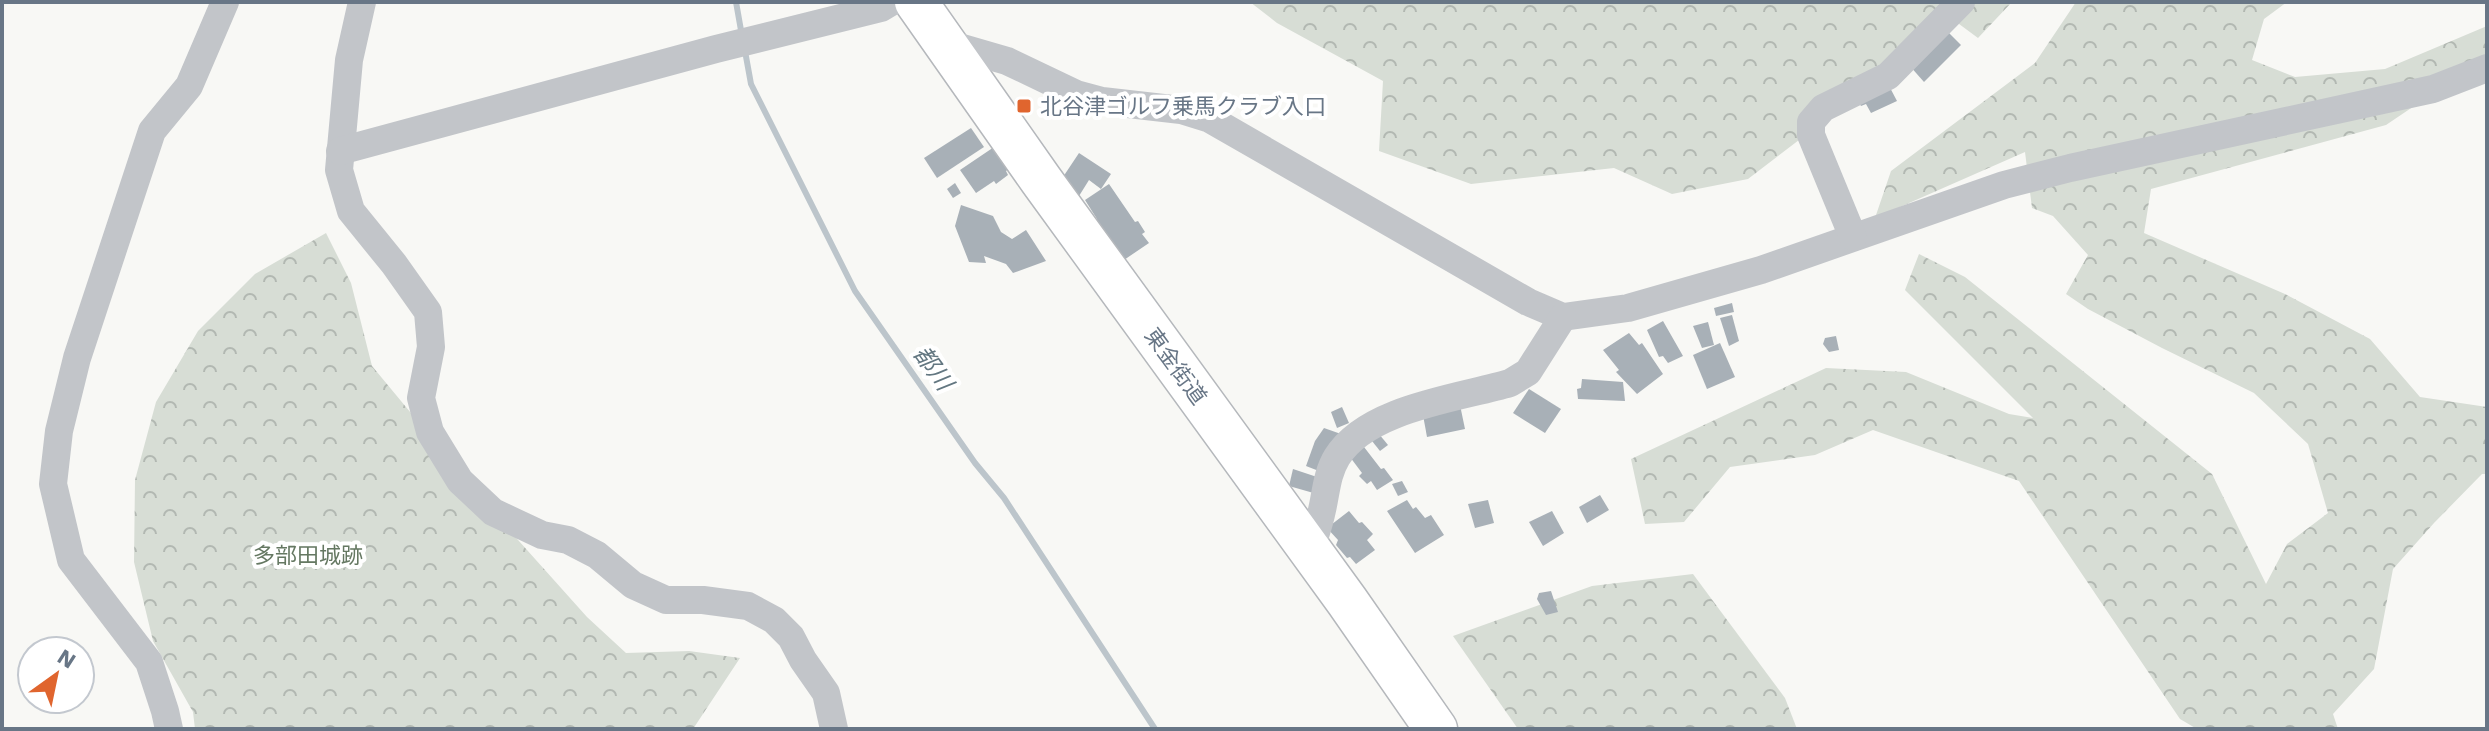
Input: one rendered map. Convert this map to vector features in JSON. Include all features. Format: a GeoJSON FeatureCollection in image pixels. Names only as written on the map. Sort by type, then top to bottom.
{"type":"FeatureCollection","features":[{"type":"Feature","properties":{"kind":"highway","name":"東金街道"},"geometry":{"type":"LineString","coordinates":[[916,2],[1436,729]]}},
{"type":"Feature","properties":{"kind":"street"},"geometry":{"type":"LineString","coordinates":[[169,729],[149,662],[71,560],[53,484],[59,431],[77,358],[152,131],[189,86],[225,2]]}},
{"type":"Feature","properties":{"kind":"street"},"geometry":{"type":"LineString","coordinates":[[362,2],[349,60],[339,170],[351,211],[428,312],[431,347],[421,398],[430,432],[460,481],[493,512],[542,535],[568,540],[597,555],[633,585],[666,600],[703,600],[748,606],[774,620],[791,637],[826,693],[834,729]]}},
{"type":"Feature","properties":{"kind":"street"},"geometry":{"type":"LineString","coordinates":[[340,151],[716,49],[881,8],[891,2]]}},
{"type":"Feature","properties":{"kind":"street"},"geometry":{"type":"LineString","coordinates":[[1853,237],[1811,135],[1811,122],[1823,108],[1888,76],[1961,2]]}},
{"type":"Feature","properties":{"kind":"street"},"geometry":{"type":"LineString","coordinates":[[945,43],[1007,61],[1076,94],[1102,101],[1181,110],[1210,119],[1528,302],[1563,317],[1628,308],[1761,270],[2004,185],[2433,89],[2487,68]]}},
{"type":"Feature","properties":{"kind":"street"},"geometry":{"type":"LineString","coordinates":[[1310,552],[1337,456],[1356,437],[1383,418],[1510,383],[1528,372],[1563,317]]}},
{"type":"Feature","properties":{"kind":"green space"},"geometry":{"type":"Polygon","coordinates":[[[1250,2],[2012,2],[1978,38],[1955,21],[1748,179],[1672,194],[1614,168],[1471,184],[1379,151],[1383,81],[1277,23],[1250,2]]]}},
{"type":"Feature","properties":{"kind":"green space"},"geometry":{"type":"Polygon","coordinates":[[[2076,2],[2287,2],[2264,19],[2252,60],[2295,77],[2385,69],[2487,26],[2487,57],[2386,125],[2151,189],[2144,233],[2285,294],[2370,339],[2420,397],[2487,407],[2487,474],[2482,474],[2393,569],[2374,669],[2333,714],[2338,729],[2197,729],[2180,719],[2019,481],[1873,430],[1815,455],[1730,467],[1684,522],[1645,524],[1631,459],[1826,368],[1906,372],[2009,414],[2033,418],[1905,290],[1919,254],[1965,277],[2212,474],[2266,584],[2287,544],[2328,513],[2308,444],[2254,393],[2162,348],[2066,294],[2088,255],[2053,216],[2032,208],[2025,152],[1875,218],[1891,171],[2035,63],[2076,2]]]}},
{"type":"Feature","properties":{"kind":"green space","name":"多部田城跡"},"geometry":{"type":"Polygon","coordinates":[[[326,233],[351,283],[372,366],[493,512],[587,617],[626,653],[689,651],[740,658],[693,729],[195,729],[193,712],[153,641],[134,562],[135,480],[156,402],[198,331],[255,274],[326,233]]]}},
{"type":"Feature","properties":{"kind":"green space"},"geometry":{"type":"Polygon","coordinates":[[[1693,574],[1785,698],[1797,729],[1518,729],[1453,636],[1592,586],[1693,574]]]}},
{"type":"Feature","properties":{"kind":"building"},"geometry":{"type":"Polygon","coordinates":[[[1945,29],[1961,45],[1924,82],[1909,65],[1945,29]]]}},
{"type":"Feature","properties":{"kind":"building"},"geometry":{"type":"Polygon","coordinates":[[[1887,82],[1897,101],[1871,113],[1866,104],[1861,106],[1856,98],[1887,82]]]}},
{"type":"Feature","properties":{"kind":"building"},"geometry":{"type":"Polygon","coordinates":[[[971,128],[984,147],[937,178],[924,158],[971,128]]]}},
{"type":"Feature","properties":{"kind":"building"},"geometry":{"type":"Polygon","coordinates":[[[997,145],[1011,167],[1006,171],[1008,175],[976,193],[960,170],[997,145]]]}},
{"type":"Feature","properties":{"kind":"building"},"geometry":{"type":"Polygon","coordinates":[[[1079,153],[1111,174],[1101,189],[1089,180],[1079,196],[1059,183],[1079,153]]]}},
{"type":"Feature","properties":{"kind":"building"},"geometry":{"type":"Polygon","coordinates":[[[955,183],[961,193],[953,198],[947,189],[955,183]]]}},
{"type":"Feature","properties":{"kind":"building"},"geometry":{"type":"Polygon","coordinates":[[[1109,184],[1135,222],[1138,221],[1149,243],[1121,262],[1094,221],[1097,219],[1085,200],[1109,184]]]}},
{"type":"Feature","properties":{"kind":"building"},"geometry":{"type":"Polygon","coordinates":[[[961,205],[993,216],[1001,232],[1012,239],[1026,230],[1046,261],[1013,273],[1006,264],[984,256],[986,263],[969,262],[955,226],[961,205]]]}},
{"type":"Feature","properties":{"kind":"building"},"geometry":{"type":"Polygon","coordinates":[[[1732,303],[1734,312],[1716,316],[1714,308],[1732,303]]]}},
{"type":"Feature","properties":{"kind":"building"},"geometry":{"type":"Polygon","coordinates":[[[1732,315],[1739,341],[1729,346],[1720,318],[1732,315]]]}},
{"type":"Feature","properties":{"kind":"building"},"geometry":{"type":"Polygon","coordinates":[[[1663,321],[1683,356],[1668,363],[1663,356],[1659,357],[1647,330],[1663,321]]]}},
{"type":"Feature","properties":{"kind":"building"},"geometry":{"type":"Polygon","coordinates":[[[1708,322],[1714,345],[1702,348],[1693,326],[1708,322]]]}},
{"type":"Feature","properties":{"kind":"building"},"geometry":{"type":"Polygon","coordinates":[[[1629,333],[1639,345],[1642,343],[1663,374],[1637,394],[1616,372],[1619,370],[1603,350],[1629,333]]]}},
{"type":"Feature","properties":{"kind":"building"},"geometry":{"type":"Polygon","coordinates":[[[1836,336],[1839,350],[1829,352],[1823,344],[1825,338],[1836,336]]]}},
{"type":"Feature","properties":{"kind":"building"},"geometry":{"type":"Polygon","coordinates":[[[1720,343],[1735,377],[1707,389],[1693,355],[1720,343]]]}},
{"type":"Feature","properties":{"kind":"building"},"geometry":{"type":"Polygon","coordinates":[[[1582,379],[1623,382],[1625,401],[1578,399],[1577,389],[1581,388],[1582,379]]]}},
{"type":"Feature","properties":{"kind":"building"},"geometry":{"type":"Polygon","coordinates":[[[1529,389],[1561,409],[1545,433],[1513,413],[1529,389]]]}},
{"type":"Feature","properties":{"kind":"building"},"geometry":{"type":"Polygon","coordinates":[[[1460,405],[1465,429],[1427,437],[1423,415],[1460,405]]]}},
{"type":"Feature","properties":{"kind":"building"},"geometry":{"type":"Polygon","coordinates":[[[1342,407],[1349,423],[1337,428],[1331,412],[1342,407]]]}},
{"type":"Feature","properties":{"kind":"building"},"geometry":{"type":"Polygon","coordinates":[[[1324,428],[1341,434],[1324,473],[1306,466],[1315,441],[1324,428]]]}},
{"type":"Feature","properties":{"kind":"building"},"geometry":{"type":"Polygon","coordinates":[[[1379,434],[1388,445],[1380,451],[1372,441],[1379,434]]]}},
{"type":"Feature","properties":{"kind":"building"},"geometry":{"type":"Polygon","coordinates":[[[1364,447],[1393,480],[1377,490],[1371,481],[1367,484],[1359,476],[1362,473],[1350,457],[1364,447]]]}},
{"type":"Feature","properties":{"kind":"building"},"geometry":{"type":"Polygon","coordinates":[[[1293,469],[1323,479],[1317,494],[1289,486],[1293,469]]]}},
{"type":"Feature","properties":{"kind":"building"},"geometry":{"type":"Polygon","coordinates":[[[1402,481],[1408,492],[1398,496],[1392,484],[1402,481]]]}},
{"type":"Feature","properties":{"kind":"building"},"geometry":{"type":"Polygon","coordinates":[[[1600,495],[1609,510],[1587,523],[1579,507],[1600,495]]]}},
{"type":"Feature","properties":{"kind":"building"},"geometry":{"type":"Polygon","coordinates":[[[1407,500],[1425,518],[1431,515],[1444,535],[1415,553],[1387,511],[1407,500]]]}},
{"type":"Feature","properties":{"kind":"building"},"geometry":{"type":"Polygon","coordinates":[[[1488,500],[1494,523],[1475,528],[1468,504],[1488,500]]]}},
{"type":"Feature","properties":{"kind":"building"},"geometry":{"type":"Polygon","coordinates":[[[1349,511],[1373,534],[1367,540],[1375,550],[1356,564],[1336,545],[1338,540],[1327,528],[1349,511]]]}},
{"type":"Feature","properties":{"kind":"building"},"geometry":{"type":"Polygon","coordinates":[[[1552,511],[1564,533],[1543,546],[1529,522],[1552,511]]]}},
{"type":"Feature","properties":{"kind":"building"},"geometry":{"type":"Polygon","coordinates":[[[1551,591],[1558,612],[1546,615],[1537,599],[1539,593],[1551,591]]]}},
{"type":"Feature","properties":{"kind":"waterway","name":"都川"},"geometry":{"type":"LineString","coordinates":[[736,2],[742,36]]}},
{"type":"Feature","properties":{"kind":"waterway","name":"都川"},"geometry":{"type":"LineString","coordinates":[[745,51],[751,84],[855,291],[975,463],[1004,498],[1155,729]]}},
{"type":"Feature","properties":{"kind":"place","name":"北谷津ゴルフ乗馬クラブ入口"},"geometry":{"type":"Point","coordinates":[1024,106]}}]}
